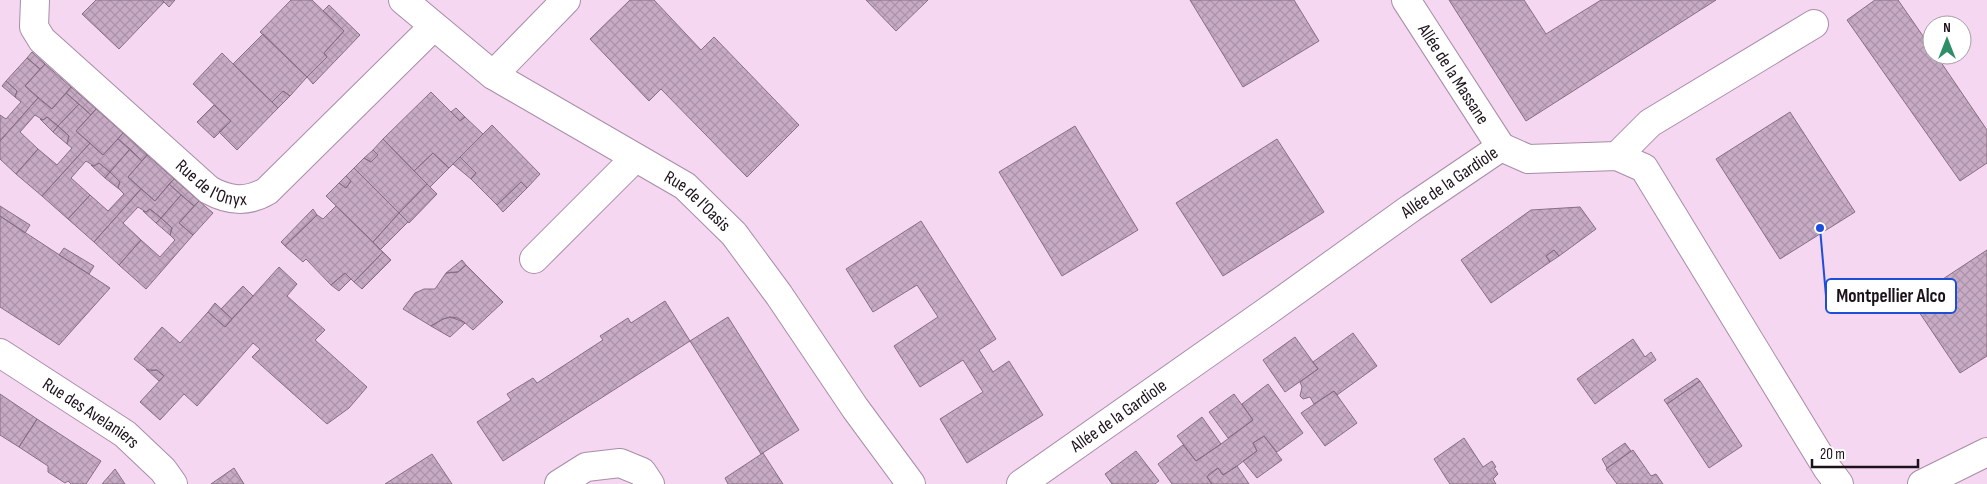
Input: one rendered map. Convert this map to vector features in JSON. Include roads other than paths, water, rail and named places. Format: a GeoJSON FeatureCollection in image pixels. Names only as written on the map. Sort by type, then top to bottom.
{"type":"FeatureCollection","features":[{"type":"Feature","properties":{"kind":"street","name":"Rue de l'Onyx"},"geometry":{"type":"LineString","coordinates":[[35,0],[34,27],[42,40],[209,190],[223,198],[256,198],[267,190],[433,27]]}},
{"type":"Feature","properties":{"kind":"street","name":"Rue de l'Oasis"},"geometry":{"type":"LineString","coordinates":[[403,0],[433,27],[493,75],[685,186],[734,234],[779,294],[855,408],[911,484]]}},
{"type":"Feature","properties":{"kind":"street"},"geometry":{"type":"LineString","coordinates":[[493,75],[566,0]]}},
{"type":"Feature","properties":{"kind":"street","name":"Allée de la Massane"},"geometry":{"type":"LineString","coordinates":[[1406,0],[1501,147]]}},
{"type":"Feature","properties":{"kind":"street"},"geometry":{"type":"LineString","coordinates":[[1617,156],[1650,123],[1814,24]]}},
{"type":"Feature","properties":{"kind":"street","name":"Allée de la Gardiole"},"geometry":{"type":"LineString","coordinates":[[1022,484],[1411,208],[1501,147],[1528,159],[1617,156],[1644,168],[1827,468],[1839,484]]}},
{"type":"Feature","properties":{"kind":"street"},"geometry":{"type":"LineString","coordinates":[[534,259],[635,158]]}},
{"type":"Feature","properties":{"kind":"street","name":"Rue des Avelaniers"},"geometry":{"type":"LineString","coordinates":[[0,353],[125,434],[163,470],[173,484]]}},
{"type":"Feature","properties":{"kind":"street"},"geometry":{"type":"LineString","coordinates":[[1922,484],[1987,452]]}},
{"type":"Feature","properties":{"kind":"street"},"geometry":{"type":"LineString","coordinates":[[559,484],[586,467],[620,463],[642,472],[650,484]]}},
{"type":"Feature","properties":{"kind":"place","name":"Montpellier Alco"},"geometry":{"type":"Point","coordinates":[1820,228]}}]}
